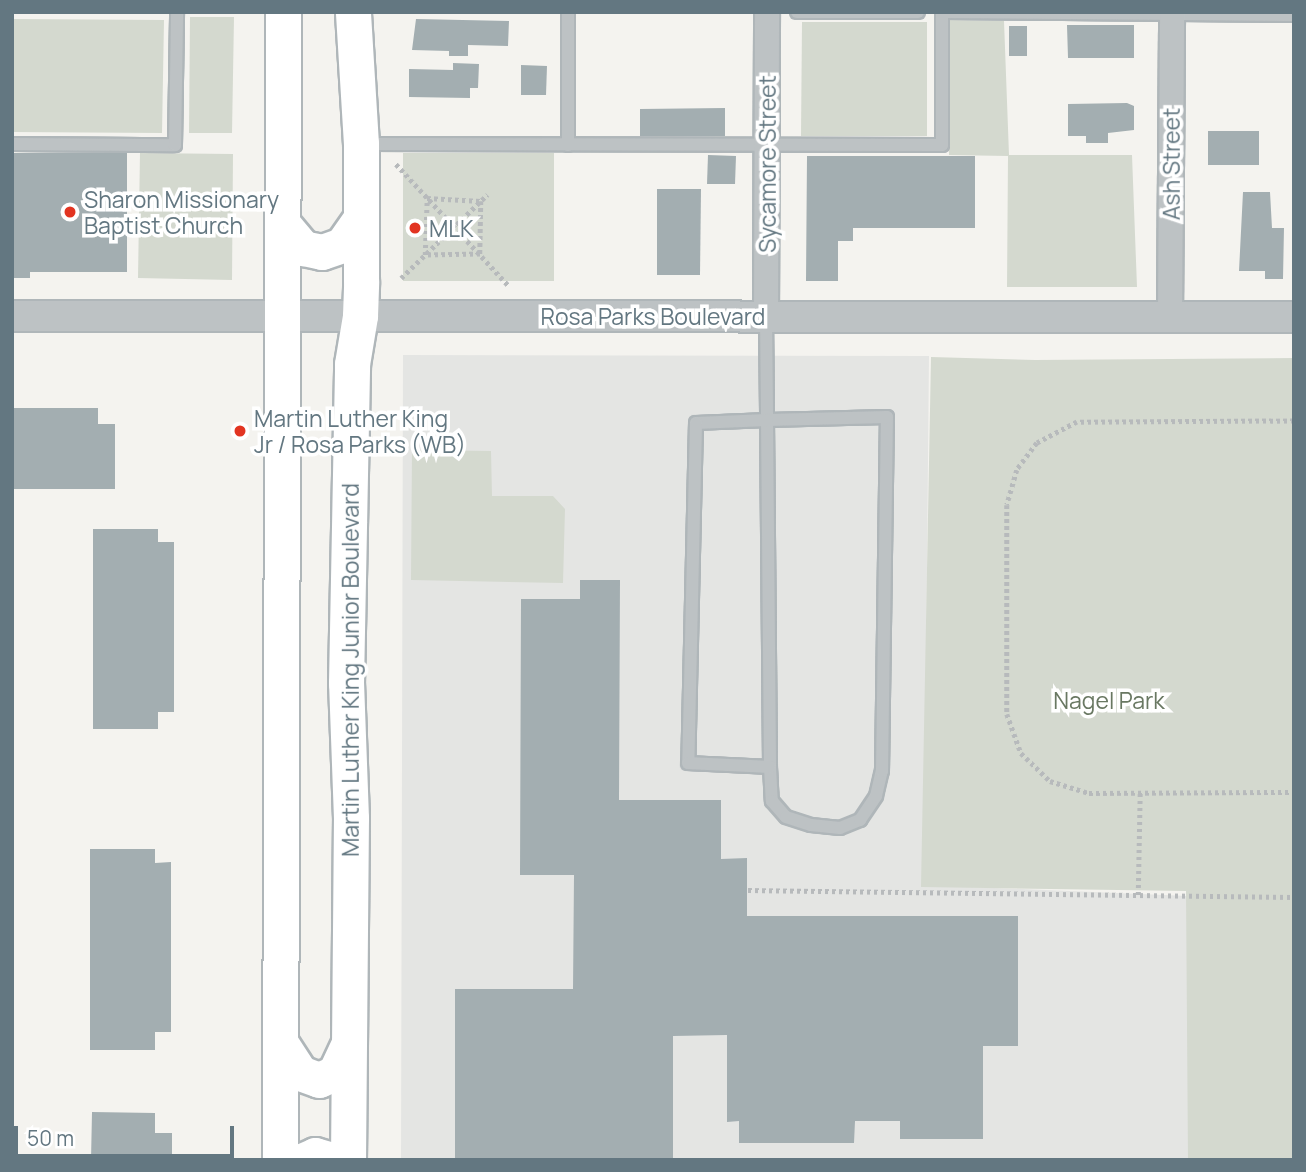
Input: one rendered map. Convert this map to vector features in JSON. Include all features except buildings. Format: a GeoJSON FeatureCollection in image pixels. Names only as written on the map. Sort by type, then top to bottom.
{"type":"FeatureCollection","features":[{"type":"Feature","properties":{"kind":"main road"},"geometry":{"type":"LineString","coordinates":[[280,1160],[283,12]]}},
{"type":"Feature","properties":{"kind":"main road","name":"Martin Luther King Junior Boulevard"},"geometry":{"type":"LineString","coordinates":[[348,1160],[351,818],[348,600],[352,364],[360,316],[361,219],[361,144],[353,12]]}},
{"type":"Feature","properties":{"kind":"main road"},"geometry":{"type":"LineString","coordinates":[[282,223],[303,248],[322,252],[342,245],[361,219]]}},
{"type":"Feature","properties":{"kind":"main road"},"geometry":{"type":"LineString","coordinates":[[280,1042],[300,1073],[319,1080],[335,1073],[348,1045]]}},
{"type":"Feature","properties":{"kind":"main road"},"geometry":{"type":"LineString","coordinates":[[304,1160],[315,1154],[332,1160]]}},
{"type":"Feature","properties":{"kind":"street","name":"Sycamore Street"},"geometry":{"type":"LineString","coordinates":[[766,316],[767,12]]}},
{"type":"Feature","properties":{"kind":"street","name":"Ash Street"},"geometry":{"type":"LineString","coordinates":[[1170,315],[1172,13]]}},
{"type":"Feature","properties":{"kind":"street","name":"Rosa Parks Boulevard"},"geometry":{"type":"LineString","coordinates":[[12,316],[1294,317]]}},
{"type":"Feature","properties":{"kind":"lane"},"geometry":{"type":"LineString","coordinates":[[12,144],[175,145],[177,12]]}},
{"type":"Feature","properties":{"kind":"lane"},"geometry":{"type":"LineString","coordinates":[[568,12],[568,145]]}},
{"type":"Feature","properties":{"kind":"lane"},"geometry":{"type":"LineString","coordinates":[[797,12],[918,12]]}},
{"type":"Feature","properties":{"kind":"lane"},"geometry":{"type":"LineString","coordinates":[[361,144],[942,145],[944,12],[1294,15]]}},
{"type":"Feature","properties":{"kind":"lane"},"geometry":{"type":"LineString","coordinates":[[766,316],[767,420],[770,767],[772,801],[786,817],[811,825],[840,828],[860,820],[876,796],[882,771],[887,417],[767,420],[696,424],[688,763],[770,767]]}},
{"type":"Feature","properties":{"kind":"path"},"geometry":{"type":"LineString","coordinates":[[396,164],[510,287]]}},
{"type":"Feature","properties":{"kind":"path"},"geometry":{"type":"LineString","coordinates":[[401,278],[487,195]]}},
{"type":"Feature","properties":{"kind":"path"},"geometry":{"type":"LineString","coordinates":[[427,198],[481,201]]}},
{"type":"Feature","properties":{"kind":"path"},"geometry":{"type":"LineString","coordinates":[[425,255],[427,198]]}},
{"type":"Feature","properties":{"kind":"path"},"geometry":{"type":"LineString","coordinates":[[480,254],[481,201]]}},
{"type":"Feature","properties":{"kind":"path"},"geometry":{"type":"LineString","coordinates":[[425,255],[480,254]]}},
{"type":"Feature","properties":{"kind":"path"},"geometry":{"type":"LineString","coordinates":[[1294,421],[1077,422],[1037,443],[1017,470],[1007,505],[1007,714],[1021,753],[1049,781],[1089,793],[1294,792]]}},
{"type":"Feature","properties":{"kind":"path"},"geometry":{"type":"LineString","coordinates":[[1138,895],[1140,793]]}},
{"type":"Feature","properties":{"kind":"path"},"geometry":{"type":"LineString","coordinates":[[748,890],[1294,897]]}},
{"type":"Feature","properties":{"kind":"shaded area"},"geometry":{"type":"Polygon","coordinates":[[[403,355],[929,356],[924,885],[1188,896],[1188,1160],[401,1160],[403,355]]]}},
{"type":"Feature","properties":{"kind":"green space"},"geometry":{"type":"Polygon","coordinates":[[[190,17],[234,17],[232,133],[189,133],[190,17]]]}},
{"type":"Feature","properties":{"kind":"green space"},"geometry":{"type":"Polygon","coordinates":[[[12,19],[164,20],[162,133],[12,132],[12,19]]]}},
{"type":"Feature","properties":{"kind":"green space"},"geometry":{"type":"Polygon","coordinates":[[[949,20],[1004,21],[1009,155],[1132,155],[1137,287],[1007,287],[1008,156],[949,155],[949,20]]]}},
{"type":"Feature","properties":{"kind":"green space"},"geometry":{"type":"Polygon","coordinates":[[[802,22],[927,22],[927,136],[801,136],[802,22]]]}},
{"type":"Feature","properties":{"kind":"green space"},"geometry":{"type":"Polygon","coordinates":[[[140,153],[233,154],[232,280],[138,278],[140,153]]]}},
{"type":"Feature","properties":{"kind":"green space"},"geometry":{"type":"Polygon","coordinates":[[[403,153],[554,153],[554,281],[403,281],[403,153]]]}},
{"type":"Feature","properties":{"kind":"green space","name":"Nagel Park"},"geometry":{"type":"Polygon","coordinates":[[[931,357],[1035,360],[1294,358],[1294,1160],[1188,1160],[1186,891],[921,887],[931,357]]]}},
{"type":"Feature","properties":{"kind":"green space"},"geometry":{"type":"Polygon","coordinates":[[[412,450],[491,451],[492,496],[553,496],[565,509],[563,583],[411,580],[412,450]]]}},
{"type":"Feature","properties":{"kind":"place","name":"Sharon Missionary Baptist Church"},"geometry":{"type":"Point","coordinates":[70,212]}},
{"type":"Feature","properties":{"kind":"place","name":"MLK"},"geometry":{"type":"Point","coordinates":[415,228]}},
{"type":"Feature","properties":{"kind":"place","name":"Martin Luther King Jr / Rosa Parks (WB)"},"geometry":{"type":"Point","coordinates":[240,431]}}]}
